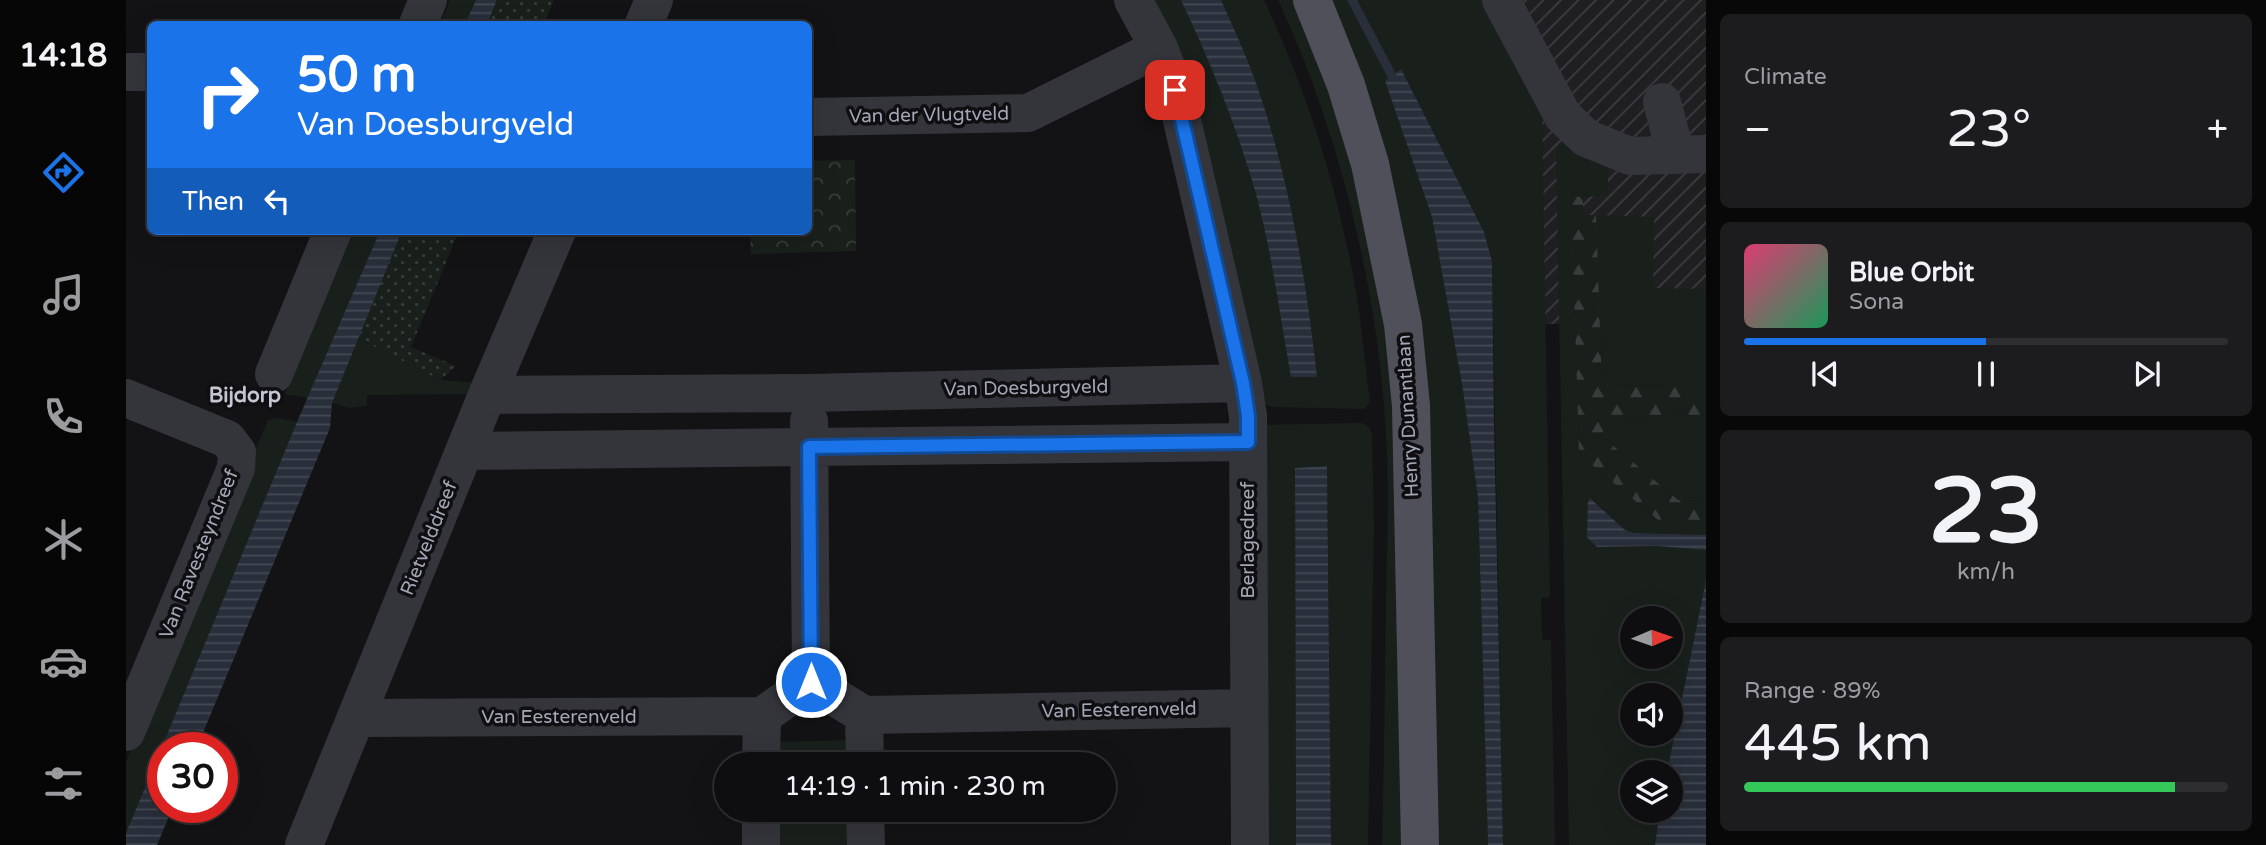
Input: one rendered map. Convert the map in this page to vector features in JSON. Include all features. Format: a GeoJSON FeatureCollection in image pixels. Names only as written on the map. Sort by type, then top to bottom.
{"type":"FeatureCollection","features":[{"type":"Feature","properties":{"kind":"main road","name":"Henry Dunantlaan"},"geometry":{"type":"LineString","coordinates":[[1312,0],[1346,85],[1370,164],[1403,324],[1411,406],[1420,845]]}},
{"type":"Feature","properties":{"kind":"street"},"geometry":{"type":"LineString","coordinates":[[419,21],[428,0]]}},
{"type":"Feature","properties":{"kind":"street"},"geometry":{"type":"LineString","coordinates":[[645,21],[654,0]]}},
{"type":"Feature","properties":{"kind":"street","name":"Berlagedreef"},"geometry":{"type":"LineString","coordinates":[[1133,0],[1159,48],[1175,90],[1243,383],[1248,416],[1250,845]]}},
{"type":"Feature","properties":{"kind":"street"},"geometry":{"type":"LineString","coordinates":[[1501,0],[1563,116],[1586,138],[1630,156],[1692,160]]}},
{"type":"Feature","properties":{"kind":"street","name":"Van der Vlugtveld"},"geometry":{"type":"LineString","coordinates":[[812,117],[1028,113],[1159,48]]}},
{"type":"Feature","properties":{"kind":"street"},"geometry":{"type":"LineString","coordinates":[[126,72],[147,72]]}},
{"type":"Feature","properties":{"kind":"street"},"geometry":{"type":"LineString","coordinates":[[1662,102],[1692,160]]}},
{"type":"Feature","properties":{"kind":"street"},"geometry":{"type":"LineString","coordinates":[[274,374],[331,235]]}},
{"type":"Feature","properties":{"kind":"street","name":"Rietvelddreef"},"geometry":{"type":"LineString","coordinates":[[304,845],[487,395],[555,235]]}},
{"type":"Feature","properties":{"kind":"street","name":"Van Doesburgveld"},"geometry":{"type":"LineString","coordinates":[[487,395],[809,393],[1243,383]]}},
{"type":"Feature","properties":{"kind":"street"},"geometry":{"type":"LineString","coordinates":[[809,393],[811,682]]}},
{"type":"Feature","properties":{"kind":"street","name":"Van Ravesteyndreef"},"geometry":{"type":"LineString","coordinates":[[126,398],[227,439],[237,452],[236,468],[126,732]]}},
{"type":"Feature","properties":{"kind":"street"},"geometry":{"type":"LineString","coordinates":[[465,450],[1248,442]]}},
{"type":"Feature","properties":{"kind":"street"},"geometry":{"type":"LineString","coordinates":[[811,682],[864,715],[865,752]]}},
{"type":"Feature","properties":{"kind":"street"},"geometry":{"type":"LineString","coordinates":[[761,752],[762,716],[811,682]]}},
{"type":"Feature","properties":{"kind":"street","name":"Van Eesterenveld"},"geometry":{"type":"LineString","coordinates":[[864,715],[1249,708]]}},
{"type":"Feature","properties":{"kind":"street","name":"Van Eesterenveld"},"geometry":{"type":"LineString","coordinates":[[356,718],[762,716]]}},
{"type":"Feature","properties":{"kind":"street"},"geometry":{"type":"LineString","coordinates":[[761,822],[761,845]]}},
{"type":"Feature","properties":{"kind":"street"},"geometry":{"type":"LineString","coordinates":[[865,822],[866,845]]}},
{"type":"Feature","properties":{"kind":"shaded area"},"geometry":{"type":"Polygon","coordinates":[[[476,0],[497,0],[488,21],[466,21],[476,0]]]}},
{"type":"Feature","properties":{"kind":"shaded area"},"geometry":{"type":"Polygon","coordinates":[[[1181,0],[1221,0],[1254,78],[1288,195],[1308,304],[1317,377],[1291,377],[1256,194],[1223,96],[1181,0]]]}},
{"type":"Feature","properties":{"kind":"shaded area"},"geometry":{"type":"Polygon","coordinates":[[[1424,0],[1706,0],[1706,320],[1513,325],[1424,0]]]}},
{"type":"Feature","properties":{"kind":"shaded area"},"geometry":{"type":"Polygon","coordinates":[[[1401,69],[1484,232],[1492,261],[1503,845],[1488,845],[1478,497],[1462,384],[1432,217],[1385,81],[1401,69]]]}},
{"type":"Feature","properties":{"kind":"shaded area"},"geometry":{"type":"Polygon","coordinates":[[[378,235],[400,235],[332,403],[330,428],[203,732],[168,732],[378,235]]]}},
{"type":"Feature","properties":{"kind":"shaded area"},"geometry":{"type":"Polygon","coordinates":[[[1327,466],[1331,845],[1296,845],[1295,468],[1327,466]]]}},
{"type":"Feature","properties":{"kind":"shaded area"},"geometry":{"type":"Polygon","coordinates":[[[1590,498],[1625,530],[1634,533],[1706,535],[1706,550],[1657,546],[1597,547],[1587,537],[1590,498]]]}},
{"type":"Feature","properties":{"kind":"shaded area"},"geometry":{"type":"Polygon","coordinates":[[[1706,580],[1706,845],[1655,845],[1658,823],[1683,823],[1683,760],[1669,760],[1672,746],[1683,746],[1683,693],[1706,580]]]}},
{"type":"Feature","properties":{"kind":"shaded area"},"geometry":{"type":"Polygon","coordinates":[[[147,783],[147,823],[166,823],[157,845],[126,845],[126,833],[147,783]]]}},
{"type":"Feature","properties":{"kind":"green space"},"geometry":{"type":"Polygon","coordinates":[[[450,0],[476,0],[466,21],[441,21],[450,0]]]}},
{"type":"Feature","properties":{"kind":"green space"},"geometry":{"type":"Polygon","coordinates":[[[497,0],[554,0],[545,21],[488,21],[497,0]]]}},
{"type":"Feature","properties":{"kind":"green space"},"geometry":{"type":"Polygon","coordinates":[[[1145,0],[1264,0],[1310,113],[1344,231],[1359,311],[1370,402],[1365,409],[1272,407],[1262,404],[1145,0]]]}},
{"type":"Feature","properties":{"kind":"green space"},"geometry":{"type":"Polygon","coordinates":[[[1278,0],[1297,0],[1339,113],[1394,351],[1406,845],[1382,845],[1387,465],[1385,420],[1373,313],[1363,259],[1335,152],[1318,99],[1278,0]]]}},
{"type":"Feature","properties":{"kind":"green space"},"geometry":{"type":"Polygon","coordinates":[[[1330,0],[1483,0],[1542,106],[1550,597],[1541,598],[1542,639],[1551,640],[1555,845],[1503,845],[1492,261],[1484,232],[1401,69],[1385,81],[1432,217],[1462,384],[1478,497],[1488,845],[1433,845],[1426,407],[1330,0]]]}},
{"type":"Feature","properties":{"kind":"green space"},"geometry":{"type":"Polygon","coordinates":[[[1564,143],[1608,165],[1608,196],[1571,197],[1579,454],[1658,520],[1706,520],[1706,535],[1634,533],[1625,530],[1593,500],[1597,547],[1657,546],[1706,550],[1706,580],[1683,693],[1683,683],[1620,683],[1620,746],[1672,746],[1669,760],[1620,760],[1620,823],[1658,823],[1655,845],[1569,845],[1556,150],[1564,143]]]}},
{"type":"Feature","properties":{"kind":"green space"},"geometry":{"type":"Polygon","coordinates":[[[855,160],[856,251],[751,254],[750,235],[812,235],[812,161],[855,160]]]}},
{"type":"Feature","properties":{"kind":"green space"},"geometry":{"type":"Polygon","coordinates":[[[1571,196],[1583,197],[1583,215],[1596,215],[1602,387],[1706,386],[1706,415],[1604,417],[1604,438],[1678,500],[1706,501],[1706,520],[1658,520],[1579,454],[1571,196]]]}},
{"type":"Feature","properties":{"kind":"green space"},"geometry":{"type":"Polygon","coordinates":[[[1596,215],[1654,217],[1653,288],[1706,289],[1706,386],[1602,387],[1596,215]]]}},
{"type":"Feature","properties":{"kind":"green space"},"geometry":{"type":"Polygon","coordinates":[[[352,235],[378,235],[308,398],[285,394],[352,235]]]}},
{"type":"Feature","properties":{"kind":"green space"},"geometry":{"type":"Polygon","coordinates":[[[400,235],[457,235],[411,347],[456,366],[440,380],[358,338],[400,235]]]}},
{"type":"Feature","properties":{"kind":"green space"},"geometry":{"type":"Polygon","coordinates":[[[358,338],[440,380],[478,383],[470,394],[367,395],[367,406],[349,408],[332,403],[358,338]]]}},
{"type":"Feature","properties":{"kind":"green space"},"geometry":{"type":"Polygon","coordinates":[[[1706,415],[1706,501],[1678,500],[1604,438],[1603,417],[1706,415]]]}},
{"type":"Feature","properties":{"kind":"green space"},"geometry":{"type":"Polygon","coordinates":[[[278,418],[297,422],[168,732],[147,732],[147,783],[126,833],[126,762],[268,420],[278,418]]]}},
{"type":"Feature","properties":{"kind":"green space"},"geometry":{"type":"Polygon","coordinates":[[[1362,423],[1369,427],[1372,434],[1374,525],[1368,845],[1331,845],[1327,466],[1295,468],[1296,845],[1262,845],[1261,425],[1362,423]]]}},
{"type":"Feature","properties":{"kind":"green space"},"geometry":{"type":"Polygon","coordinates":[[[854,740],[854,752],[771,752],[771,742],[854,740]]]}},
{"type":"Feature","properties":{"kind":"green space"},"geometry":{"type":"Polygon","coordinates":[[[773,822],[856,822],[856,845],[773,845],[773,822]]]}},
{"type":"Feature","properties":{"kind":"waterway"},"geometry":{"type":"LineString","coordinates":[[1352,0],[1392,76]]}},
{"type":"Feature","properties":{"kind":"district","name":"Bijdorp"},"geometry":{"type":"Point","coordinates":[245,395]}},
{"type":"Feature","properties":{"kind":"route"},"geometry":{"type":"LineString","coordinates":[[811,682],[809,447],[1248,442],[1248,416],[1243,383],[1175,90]]}}]}
